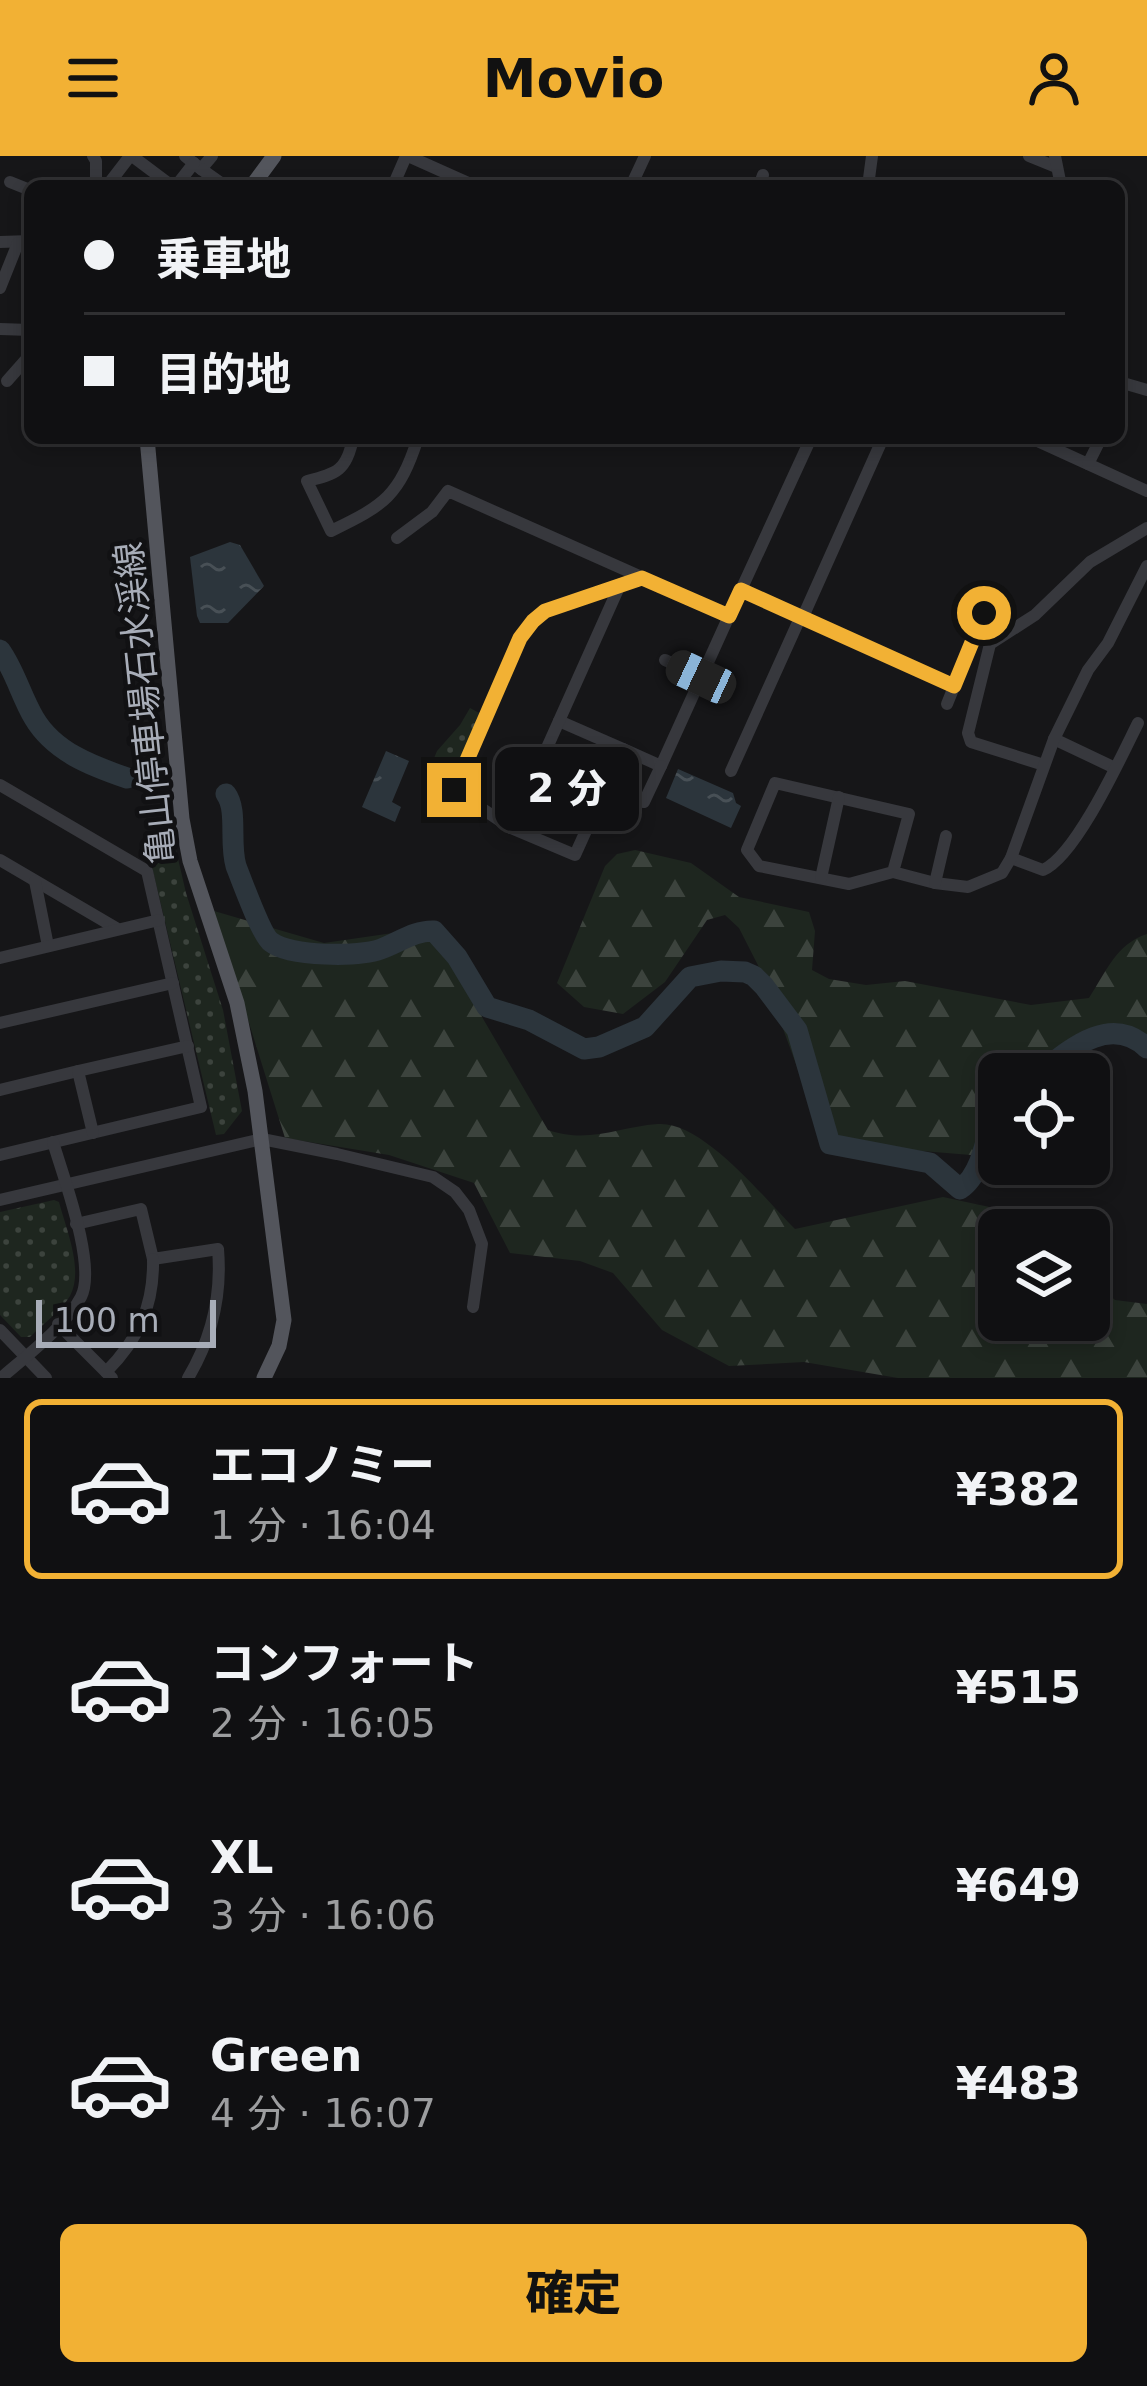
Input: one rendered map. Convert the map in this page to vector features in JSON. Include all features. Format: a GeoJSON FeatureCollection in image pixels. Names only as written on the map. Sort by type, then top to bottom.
{"type":"FeatureCollection","features":[{"type":"Feature","properties":{"kind":"main road","name":"亀山停車場石水渓線"},"geometry":{"type":"LineString","coordinates":[[148,444],[182,819],[196,883],[236,1004],[262,1139],[284,1320],[279,1346],[264,1378]]}},
{"type":"Feature","properties":{"kind":"street"},"geometry":{"type":"LineString","coordinates":[[112,180],[131,156],[165,180]]}},
{"type":"Feature","properties":{"kind":"street"},"geometry":{"type":"LineString","coordinates":[[193,162],[212,156]]}},
{"type":"Feature","properties":{"kind":"street"},"geometry":{"type":"LineString","coordinates":[[407,156],[461,180]]}},
{"type":"Feature","properties":{"kind":"street"},"geometry":{"type":"LineString","coordinates":[[1029,156],[1056,162]]}},
{"type":"Feature","properties":{"kind":"street"},"geometry":{"type":"LineString","coordinates":[[10,182],[24,188]]}},
{"type":"Feature","properties":{"kind":"street"},"geometry":{"type":"LineString","coordinates":[[0,242],[24,242],[0,288]]}},
{"type":"Feature","properties":{"kind":"street"},"geometry":{"type":"LineString","coordinates":[[7,381],[24,363]]}},
{"type":"Feature","properties":{"kind":"street"},"geometry":{"type":"LineString","coordinates":[[351,444],[346,464],[330,476],[307,481],[331,531],[389,497],[408,468],[416,444]]}},
{"type":"Feature","properties":{"kind":"street"},"geometry":{"type":"LineString","coordinates":[[644,802],[808,444]]}},
{"type":"Feature","properties":{"kind":"street"},"geometry":{"type":"LineString","coordinates":[[731,771],[880,444]]}},
{"type":"Feature","properties":{"kind":"street"},"geometry":{"type":"LineString","coordinates":[[1044,444],[1147,491]]}},
{"type":"Feature","properties":{"kind":"street"},"geometry":{"type":"LineString","coordinates":[[1088,464],[1098,444]]}},
{"type":"Feature","properties":{"kind":"street"},"geometry":{"type":"LineString","coordinates":[[397,538],[432,512],[448,491],[729,616]]}},
{"type":"Feature","properties":{"kind":"street"},"geometry":{"type":"LineString","coordinates":[[1044,765],[971,742],[968,733],[990,644],[1034,615],[1090,562],[1147,528]]}},
{"type":"Feature","properties":{"kind":"street"},"geometry":{"type":"LineString","coordinates":[[893,872],[909,814],[775,783],[747,850],[759,866],[849,884],[893,872],[968,887],[1002,872],[1012,858],[1054,740],[1147,566]]}},
{"type":"Feature","properties":{"kind":"street"},"geometry":{"type":"LineString","coordinates":[[623,749],[575,855],[512,828],[454,790],[520,638],[533,621],[545,611],[642,578]]}},
{"type":"Feature","properties":{"kind":"street"},"geometry":{"type":"LineString","coordinates":[[512,828],[619,586]]}},
{"type":"Feature","properties":{"kind":"street"},"geometry":{"type":"LineString","coordinates":[[741,590],[954,686]]}},
{"type":"Feature","properties":{"kind":"street"},"geometry":{"type":"LineString","coordinates":[[947,704],[984,613]]}},
{"type":"Feature","properties":{"kind":"street"},"geometry":{"type":"LineString","coordinates":[[665,661],[701,677]]}},
{"type":"Feature","properties":{"kind":"street"},"geometry":{"type":"LineString","coordinates":[[559,721],[661,766]]}},
{"type":"Feature","properties":{"kind":"street"},"geometry":{"type":"LineString","coordinates":[[1012,858],[1043,870],[1056,863],[1102,796],[1138,723]]}},
{"type":"Feature","properties":{"kind":"street"},"geometry":{"type":"LineString","coordinates":[[1054,740],[1115,768]]}},
{"type":"Feature","properties":{"kind":"street"},"geometry":{"type":"LineString","coordinates":[[0,785],[147,871],[202,1107],[0,1155]]}},
{"type":"Feature","properties":{"kind":"street"},"geometry":{"type":"LineString","coordinates":[[820,878],[839,797]]}},
{"type":"Feature","properties":{"kind":"street"},"geometry":{"type":"LineString","coordinates":[[935,883],[946,836]]}},
{"type":"Feature","properties":{"kind":"street"},"geometry":{"type":"LineString","coordinates":[[0,860],[117,929]]}},
{"type":"Feature","properties":{"kind":"street"},"geometry":{"type":"LineString","coordinates":[[35,880],[48,946]]}},
{"type":"Feature","properties":{"kind":"street"},"geometry":{"type":"LineString","coordinates":[[0,958],[159,920]]}},
{"type":"Feature","properties":{"kind":"street"},"geometry":{"type":"LineString","coordinates":[[0,1022],[173,983]]}},
{"type":"Feature","properties":{"kind":"street"},"geometry":{"type":"LineString","coordinates":[[0,1090],[188,1046]]}},
{"type":"Feature","properties":{"kind":"street"},"geometry":{"type":"LineString","coordinates":[[78,1071],[93,1133]]}},
{"type":"Feature","properties":{"kind":"street"},"geometry":{"type":"LineString","coordinates":[[0,1200],[262,1139],[417,1172],[442,1183],[470,1210],[482,1244],[473,1307]]}},
{"type":"Feature","properties":{"kind":"street"},"geometry":{"type":"LineString","coordinates":[[1,1378],[77,1304],[85,1288],[86,1265],[52,1142]]}},
{"type":"Feature","properties":{"kind":"street"},"geometry":{"type":"LineString","coordinates":[[58,1324],[109,1375],[146,1313],[152,1286],[152,1258],[141,1209],[76,1224]]}},
{"type":"Feature","properties":{"kind":"street"},"geometry":{"type":"LineString","coordinates":[[152,1258],[218,1249],[215,1313],[205,1348],[188,1378]]}},
{"type":"Feature","properties":{"kind":"street"},"geometry":{"type":"LineString","coordinates":[[0,1330],[46,1378]]}},
{"type":"Feature","properties":{"kind":"green space"},"geometry":{"type":"Polygon","coordinates":[[[470,708],[481,714],[448,792],[425,780],[437,751],[470,708]]]}},
{"type":"Feature","properties":{"kind":"green space"},"geometry":{"type":"Polygon","coordinates":[[[173,837],[223,1010],[242,1111],[224,1134],[216,1135],[152,867],[173,837]]]}},
{"type":"Feature","properties":{"kind":"green space"},"geometry":{"type":"Polygon","coordinates":[[[635,850],[691,863],[739,897],[809,912],[815,931],[812,970],[829,979],[866,985],[905,981],[1031,1005],[1089,998],[1120,952],[1147,934],[1147,1038],[1106,1037],[1077,1053],[978,1053],[978,1143],[971,1155],[825,1143],[764,977],[739,928],[725,915],[707,920],[665,982],[623,1014],[584,1007],[557,983],[605,866],[617,854],[635,850]]]}},
{"type":"Feature","properties":{"kind":"green space"},"geometry":{"type":"Polygon","coordinates":[[[214,911],[324,943],[400,932],[438,937],[453,947],[482,1017],[548,1130],[590,1135],[658,1124],[676,1126],[732,1164],[795,1229],[943,1197],[998,1209],[978,1209],[978,1341],[1110,1341],[1110,1296],[1147,1304],[1147,1378],[898,1378],[804,1362],[729,1366],[662,1330],[613,1273],[580,1261],[510,1253],[474,1183],[389,1155],[285,1138],[214,911]]]}},
{"type":"Feature","properties":{"kind":"green space"},"geometry":{"type":"Polygon","coordinates":[[[59,1202],[72,1249],[74,1286],[57,1312],[30,1337],[21,1337],[0,1315],[0,1212],[59,1202]]]}},
{"type":"Feature","properties":{"kind":"water"},"geometry":{"type":"Polygon","coordinates":[[[230,542],[240,545],[264,586],[228,623],[200,623],[190,557],[230,542]]]}},
{"type":"Feature","properties":{"kind":"water"},"geometry":{"type":"Polygon","coordinates":[[[386,751],[409,761],[392,802],[401,807],[395,822],[362,807],[386,751]]]}},
{"type":"Feature","properties":{"kind":"water"},"geometry":{"type":"Polygon","coordinates":[[[678,769],[733,793],[741,806],[731,828],[666,798],[678,769]]]}},
{"type":"Feature","properties":{"kind":"waterway"},"geometry":{"type":"LineString","coordinates":[[0,650],[42,730],[87,763],[127,778]]}},
{"type":"Feature","properties":{"kind":"waterway"},"geometry":{"type":"LineString","coordinates":[[226,794],[232,809],[236,866],[262,929],[280,947],[308,953],[357,953],[434,931],[457,957],[487,1007],[529,1020],[584,1049],[645,1027],[690,977],[745,972],[764,986],[797,1030],[830,1144],[930,1163],[960,1189],[978,1166]]}},
{"type":"Feature","properties":{"kind":"waterway"},"geometry":{"type":"LineString","coordinates":[[1068,1053],[1090,1039],[1119,1034],[1147,1048]]}},
{"type":"Feature","properties":{"kind":"route"},"geometry":{"type":"LineString","coordinates":[[454,790],[520,638],[533,621],[545,611],[642,578],[729,616],[741,590],[954,686],[984,613]]}}]}
